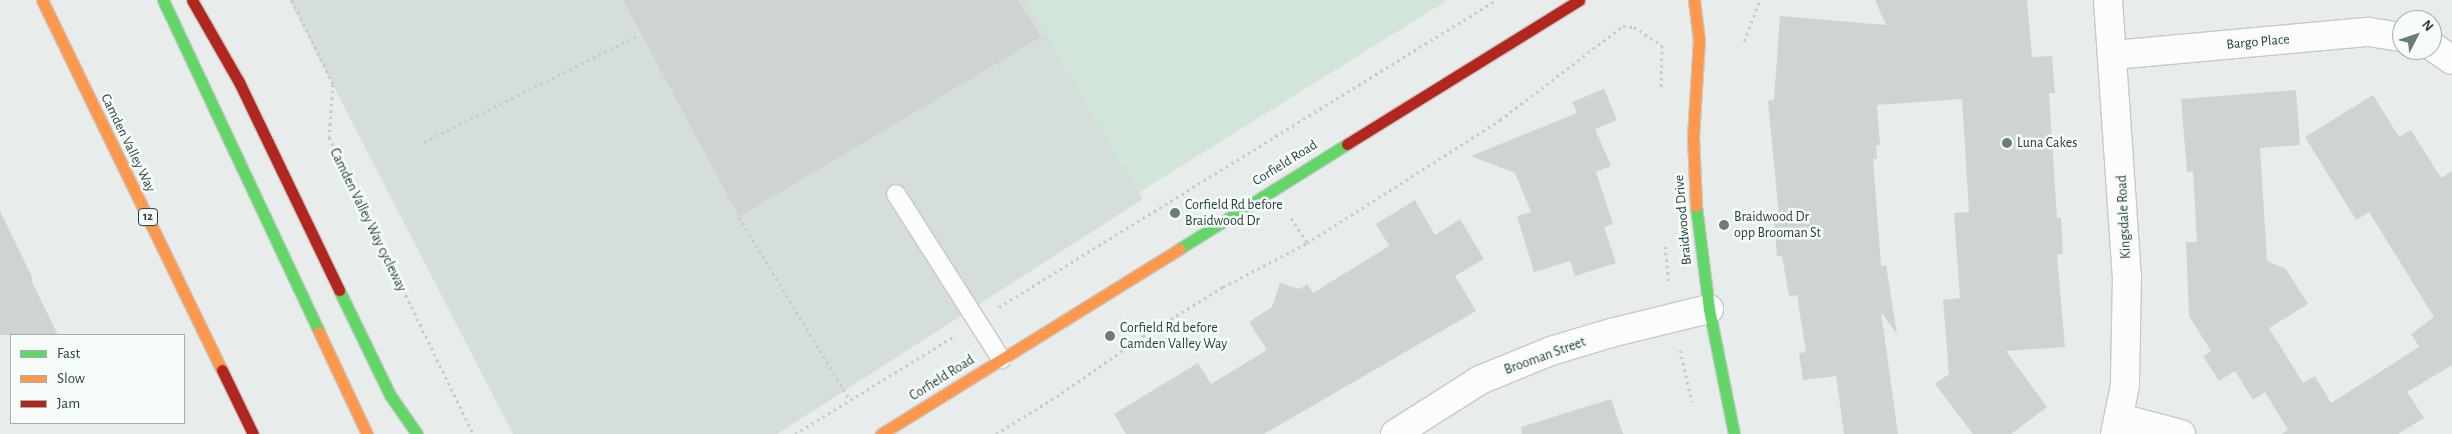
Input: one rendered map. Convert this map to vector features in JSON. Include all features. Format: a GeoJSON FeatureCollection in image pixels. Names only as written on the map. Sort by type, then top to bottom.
{"type":"FeatureCollection","features":[{"type":"Feature","properties":{"kind":"main road","name":"Camden Valley Way"},"geometry":{"type":"LineString","coordinates":[[42,0],[253,434]]}},
{"type":"Feature","properties":{"kind":"main road"},"geometry":{"type":"LineString","coordinates":[[163,0],[367,434]]}},
{"type":"Feature","properties":{"kind":"main road"},"geometry":{"type":"LineString","coordinates":[[192,0],[239,82],[390,395],[417,434]]}},
{"type":"Feature","properties":{"kind":"main road","name":"Corfield Road"},"geometry":{"type":"LineString","coordinates":[[881,434],[1579,0]]}},
{"type":"Feature","properties":{"kind":"main road","name":"Braidwood Drive"},"geometry":{"type":"LineString","coordinates":[[1694,0],[1699,39],[1692,136],[1694,194],[1709,310],[1734,434]]}},
{"type":"Feature","properties":{"kind":"street","name":"Kingsdale Road"},"geometry":{"type":"LineString","coordinates":[[2108,0],[2114,55],[2127,276],[2128,347],[2118,426]]}},
{"type":"Feature","properties":{"kind":"street","name":"Bargo Place"},"geometry":{"type":"LineString","coordinates":[[2114,55],[2369,32],[2392,35]]}},
{"type":"Feature","properties":{"kind":"street","name":"Brooman Street"},"geometry":{"type":"LineString","coordinates":[[1396,434],[1480,380],[1551,351],[1611,333],[1709,310]]}},
{"type":"Feature","properties":{"kind":"street"},"geometry":{"type":"LineString","coordinates":[[2118,426],[2181,434]]}},
{"type":"Feature","properties":{"kind":"lane"},"geometry":{"type":"LineString","coordinates":[[896,194],[1001,359]]}},
{"type":"Feature","properties":{"kind":"path","name":"Camden Valley Way cycleway"},"geometry":{"type":"LineString","coordinates":[[292,0],[333,84],[329,137],[473,434]]}},
{"type":"Feature","properties":{"kind":"path"},"geometry":{"type":"LineString","coordinates":[[1198,183],[1496,0]]}},
{"type":"Feature","properties":{"kind":"path"},"geometry":{"type":"LineString","coordinates":[[1744,42],[1760,0]]}},
{"type":"Feature","properties":{"kind":"path"},"geometry":{"type":"LineString","coordinates":[[996,434],[1062,393],[1143,336],[1223,287],[1307,243],[1500,120],[1613,31],[1623,26],[1634,27],[1662,45]]}},
{"type":"Feature","properties":{"kind":"path"},"geometry":{"type":"LineString","coordinates":[[424,142],[637,36]]}},
{"type":"Feature","properties":{"kind":"path"},"geometry":{"type":"LineString","coordinates":[[739,217],[850,400]]}},
{"type":"Feature","properties":{"kind":"path"},"geometry":{"type":"LineString","coordinates":[[1680,347],[1692,405]]}},
{"type":"Feature","properties":{"kind":"shaded area"},"geometry":{"type":"Polygon","coordinates":[[[289,0],[1026,0],[1143,199],[777,434],[513,434],[289,0]]]}},
{"type":"Feature","properties":{"kind":"green space"},"geometry":{"type":"Polygon","coordinates":[[[1026,0],[1448,0],[1138,193],[1026,0]]]}},
{"type":"Feature","properties":{"kind":"building"},"geometry":{"type":"Polygon","coordinates":[[[623,0],[1018,0],[1041,37],[739,217],[623,0]]]}},
{"type":"Feature","properties":{"kind":"building"},"geometry":{"type":"Polygon","coordinates":[[[1875,0],[2027,0],[2032,57],[2052,56],[2055,93],[2049,93],[2057,218],[2061,218],[2063,254],[2057,255],[2065,347],[2006,351],[2047,407],[2011,434],[1973,434],[1935,384],[1949,374],[1943,300],[1960,298],[1954,213],[1969,212],[1962,99],[1877,105],[1880,145],[1876,146],[1877,159],[1873,159],[1881,266],[1886,265],[1897,334],[1881,312],[1898,434],[1844,434],[1836,376],[1803,380],[1799,353],[1806,352],[1797,295],[1789,296],[1782,256],[1777,256],[1774,218],[1779,217],[1768,101],[1774,100],[1780,16],[1886,25],[1875,0]]]}},
{"type":"Feature","properties":{"kind":"building"},"geometry":{"type":"Polygon","coordinates":[[[1604,89],[1617,120],[1595,129],[1611,166],[1596,172],[1613,224],[1604,227],[1616,263],[1575,276],[1570,261],[1534,272],[1517,216],[1531,212],[1515,173],[1471,156],[1577,113],[1572,102],[1604,89]]]}},
{"type":"Feature","properties":{"kind":"building"},"geometry":{"type":"Polygon","coordinates":[[[2296,90],[2300,145],[2260,148],[2267,261],[2286,269],[2308,304],[2269,328],[2303,383],[2315,376],[2331,403],[2419,347],[2411,334],[2434,317],[2369,212],[2356,220],[2305,137],[2373,95],[2399,137],[2411,130],[2441,178],[2452,171],[2452,365],[2407,392],[2424,418],[2398,434],[2282,434],[2288,430],[2265,392],[2253,400],[2235,371],[2219,381],[2203,356],[2211,351],[2189,316],[2186,242],[2197,242],[2193,171],[2187,172],[2181,99],[2296,90]]]}},
{"type":"Feature","properties":{"kind":"building"},"geometry":{"type":"Polygon","coordinates":[[[1415,200],[1435,235],[1460,219],[1484,259],[1455,276],[1476,311],[1264,434],[1126,434],[1114,414],[1198,363],[1211,384],[1267,350],[1249,322],[1272,307],[1280,283],[1300,289],[1307,284],[1313,293],[1389,246],[1376,224],[1415,200]]]}},
{"type":"Feature","properties":{"kind":"building"},"geometry":{"type":"Polygon","coordinates":[[[0,211],[58,334],[0,335],[0,211]]]}},
{"type":"Feature","properties":{"kind":"building"},"geometry":{"type":"Polygon","coordinates":[[[1611,399],[1623,434],[1522,434],[1521,427],[1611,399]]]}},
{"type":"Feature","properties":{"kind":"traffic: fast"},"geometry":{"type":"LineString","coordinates":[[163,0],[319,332]]}},
{"type":"Feature","properties":{"kind":"traffic: fast"},"geometry":{"type":"LineString","coordinates":[[1179,249],[1347,144]]}},
{"type":"Feature","properties":{"kind":"traffic: fast"},"geometry":{"type":"LineString","coordinates":[[1696,206],[1709,309],[1734,434]]}},
{"type":"Feature","properties":{"kind":"traffic: fast"},"geometry":{"type":"LineString","coordinates":[[339,290],[390,395],[417,434]]}},
{"type":"Feature","properties":{"kind":"traffic: slow"},"geometry":{"type":"LineString","coordinates":[[42,0],[222,370]]}},
{"type":"Feature","properties":{"kind":"traffic: slow"},"geometry":{"type":"LineString","coordinates":[[1694,0],[1699,39],[1693,136],[1696,206]]}},
{"type":"Feature","properties":{"kind":"traffic: slow"},"geometry":{"type":"LineString","coordinates":[[881,434],[1179,249]]}},
{"type":"Feature","properties":{"kind":"traffic: slow"},"geometry":{"type":"LineString","coordinates":[[319,332],[367,434]]}},
{"type":"Feature","properties":{"kind":"traffic: jam"},"geometry":{"type":"LineString","coordinates":[[192,0],[239,82],[339,290]]}},
{"type":"Feature","properties":{"kind":"traffic: jam"},"geometry":{"type":"LineString","coordinates":[[1347,144],[1579,0]]}},
{"type":"Feature","properties":{"kind":"traffic: jam"},"geometry":{"type":"LineString","coordinates":[[222,370],[253,434]]}},
{"type":"Feature","properties":{"kind":"place","name":"Luna Cakes"},"geometry":{"type":"Point","coordinates":[2007,143]}},
{"type":"Feature","properties":{"kind":"place","name":"Corfield Rd before Braidwood Dr"},"geometry":{"type":"Point","coordinates":[1175,213]}},
{"type":"Feature","properties":{"kind":"place","name":"Braidwood Dr opp Brooman St"},"geometry":{"type":"Point","coordinates":[1724,225]}},
{"type":"Feature","properties":{"kind":"place","name":"Corfield Rd before Camden Valley Way"},"geometry":{"type":"Point","coordinates":[1110,336]}}]}
